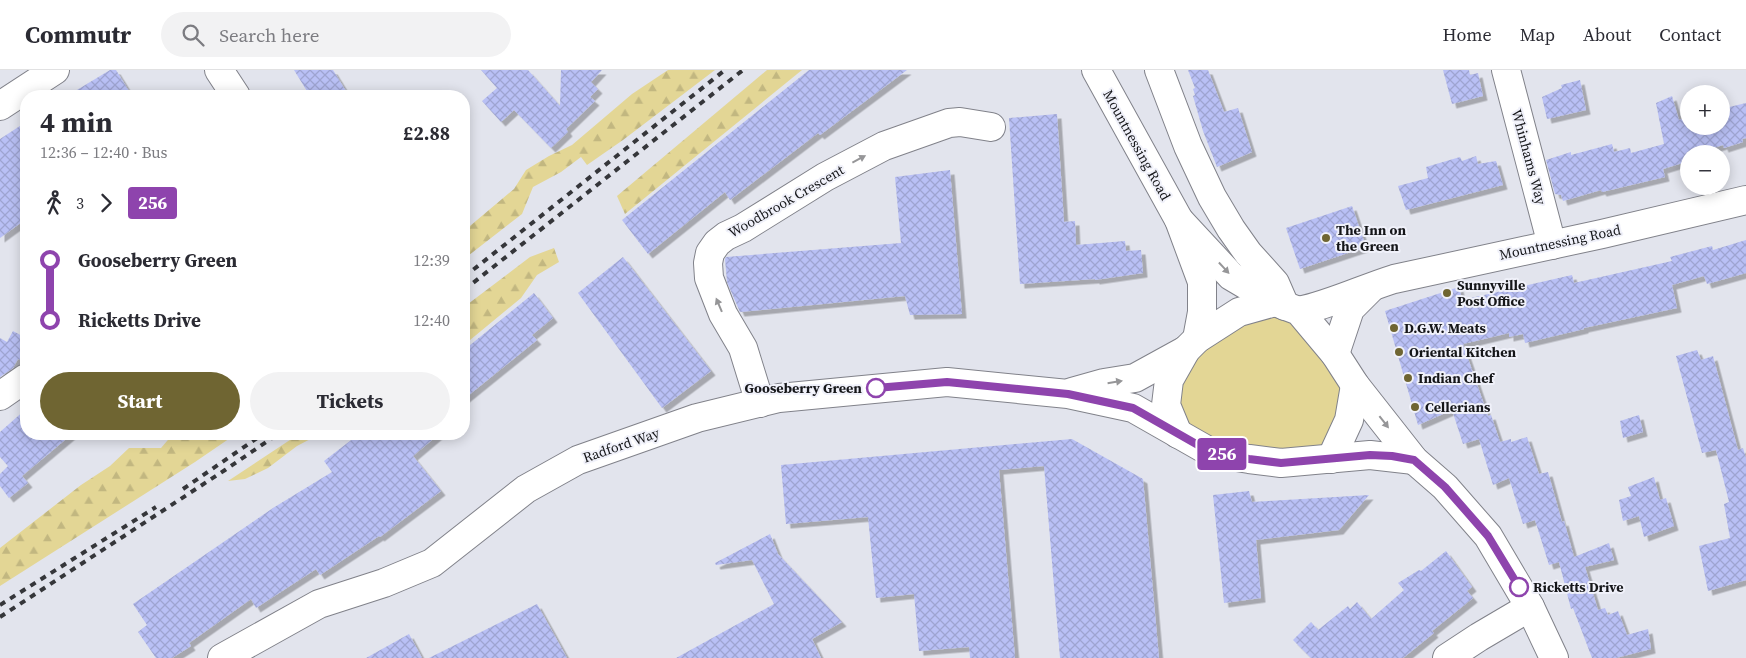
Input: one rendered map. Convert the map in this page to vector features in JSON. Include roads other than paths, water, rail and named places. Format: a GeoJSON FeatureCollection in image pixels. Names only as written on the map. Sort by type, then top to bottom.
{"type":"FeatureCollection","features":[{"type":"Feature","properties":{"kind":"street"},"geometry":{"type":"LineString","coordinates":[[24,90],[55,70]]}},
{"type":"Feature","properties":{"kind":"street"},"geometry":{"type":"LineString","coordinates":[[219,70],[232,90]]}},
{"type":"Feature","properties":{"kind":"street","name":"Mountnessing Road"},"geometry":{"type":"LineString","coordinates":[[1096,70],[1179,220],[1202,282],[1202,312],[1192,344],[1169,380],[1166,405],[1178,434]]}},
{"type":"Feature","properties":{"kind":"street"},"geometry":{"type":"LineString","coordinates":[[1159,70],[1188,146],[1212,198],[1248,253],[1275,283],[1286,307]]}},
{"type":"Feature","properties":{"kind":"street","name":"Whinhams Way"},"geometry":{"type":"LineString","coordinates":[[1506,70],[1552,245]]}},
{"type":"Feature","properties":{"kind":"street"},"geometry":{"type":"LineString","coordinates":[[0,106],[20,93]]}},
{"type":"Feature","properties":{"kind":"street","name":"Woodbrook Crescent"},"geometry":{"type":"LineString","coordinates":[[760,403],[743,348],[723,314],[708,278],[710,253],[717,243],[825,177],[884,146],[954,122],[991,127]]}},
{"type":"Feature","properties":{"kind":"street","name":"Mountnessing Road"},"geometry":{"type":"LineString","coordinates":[[1192,344],[1239,312],[1286,307],[1321,307],[1394,279],[1746,200]]}},
{"type":"Feature","properties":{"kind":"street","name":"Mountnessing Road"},"geometry":{"type":"LineString","coordinates":[[1179,220],[1231,276],[1286,307],[1335,354],[1355,385],[1414,460],[1445,487],[1488,536],[1530,607],[1554,658]]}},
{"type":"Feature","properties":{"kind":"street","name":"Mountnessing Road"},"geometry":{"type":"LineString","coordinates":[[1335,354],[1350,309],[1375,285]]}},
{"type":"Feature","properties":{"kind":"street","name":"Radford Way"},"geometry":{"type":"LineString","coordinates":[[1068,394],[1136,378],[1192,344]]}},
{"type":"Feature","properties":{"kind":"street","name":"Radford Way"},"geometry":{"type":"LineString","coordinates":[[222,658],[319,604],[384,583],[432,563],[526,489],[578,460],[697,418],[780,398],[947,382],[1068,394],[1133,408],[1178,434]]}},
{"type":"Feature","properties":{"kind":"street"},"geometry":{"type":"LineString","coordinates":[[1331,459],[1349,420],[1355,385]]}},
{"type":"Feature","properties":{"kind":"street"},"geometry":{"type":"LineString","coordinates":[[1178,434],[1212,453],[1281,463],[1370,455],[1414,460]]}},
{"type":"Feature","properties":{"kind":"street"},"geometry":{"type":"LineString","coordinates":[[1447,658],[1530,607]]}},
{"type":"Feature","properties":{"kind":"railway"},"geometry":{"type":"LineString","coordinates":[[470,272],[725,70]]}},
{"type":"Feature","properties":{"kind":"railway"},"geometry":{"type":"LineString","coordinates":[[470,285],[743,70]]}},
{"type":"Feature","properties":{"kind":"railway"},"geometry":{"type":"LineString","coordinates":[[183,489],[254,440]]}},
{"type":"Feature","properties":{"kind":"railway"},"geometry":{"type":"LineString","coordinates":[[0,617],[269,440]]}},
{"type":"Feature","properties":{"kind":"railway"},"geometry":{"type":"LineString","coordinates":[[0,605],[156,507]]}},
{"type":"Feature","properties":{"kind":"place","name":"The Inn on the Green"},"geometry":{"type":"Point","coordinates":[1326,238]}},
{"type":"Feature","properties":{"kind":"place","name":"Sunnyville Post Office"},"geometry":{"type":"Point","coordinates":[1447,293]}},
{"type":"Feature","properties":{"kind":"place","name":"D.G.W. Meats"},"geometry":{"type":"Point","coordinates":[1394,328]}},
{"type":"Feature","properties":{"kind":"place","name":"Oriental Kitchen"},"geometry":{"type":"Point","coordinates":[1399,352]}},
{"type":"Feature","properties":{"kind":"place","name":"Indian Chef"},"geometry":{"type":"Point","coordinates":[1408,378]}},
{"type":"Feature","properties":{"kind":"place","name":"Gooseberry Green"},"geometry":{"type":"Point","coordinates":[876,388]}},
{"type":"Feature","properties":{"kind":"place","name":"Cellerians"},"geometry":{"type":"Point","coordinates":[1415,407]}},
{"type":"Feature","properties":{"kind":"place","name":"Ricketts Drive"},"geometry":{"type":"Point","coordinates":[1519,587]}}]}
